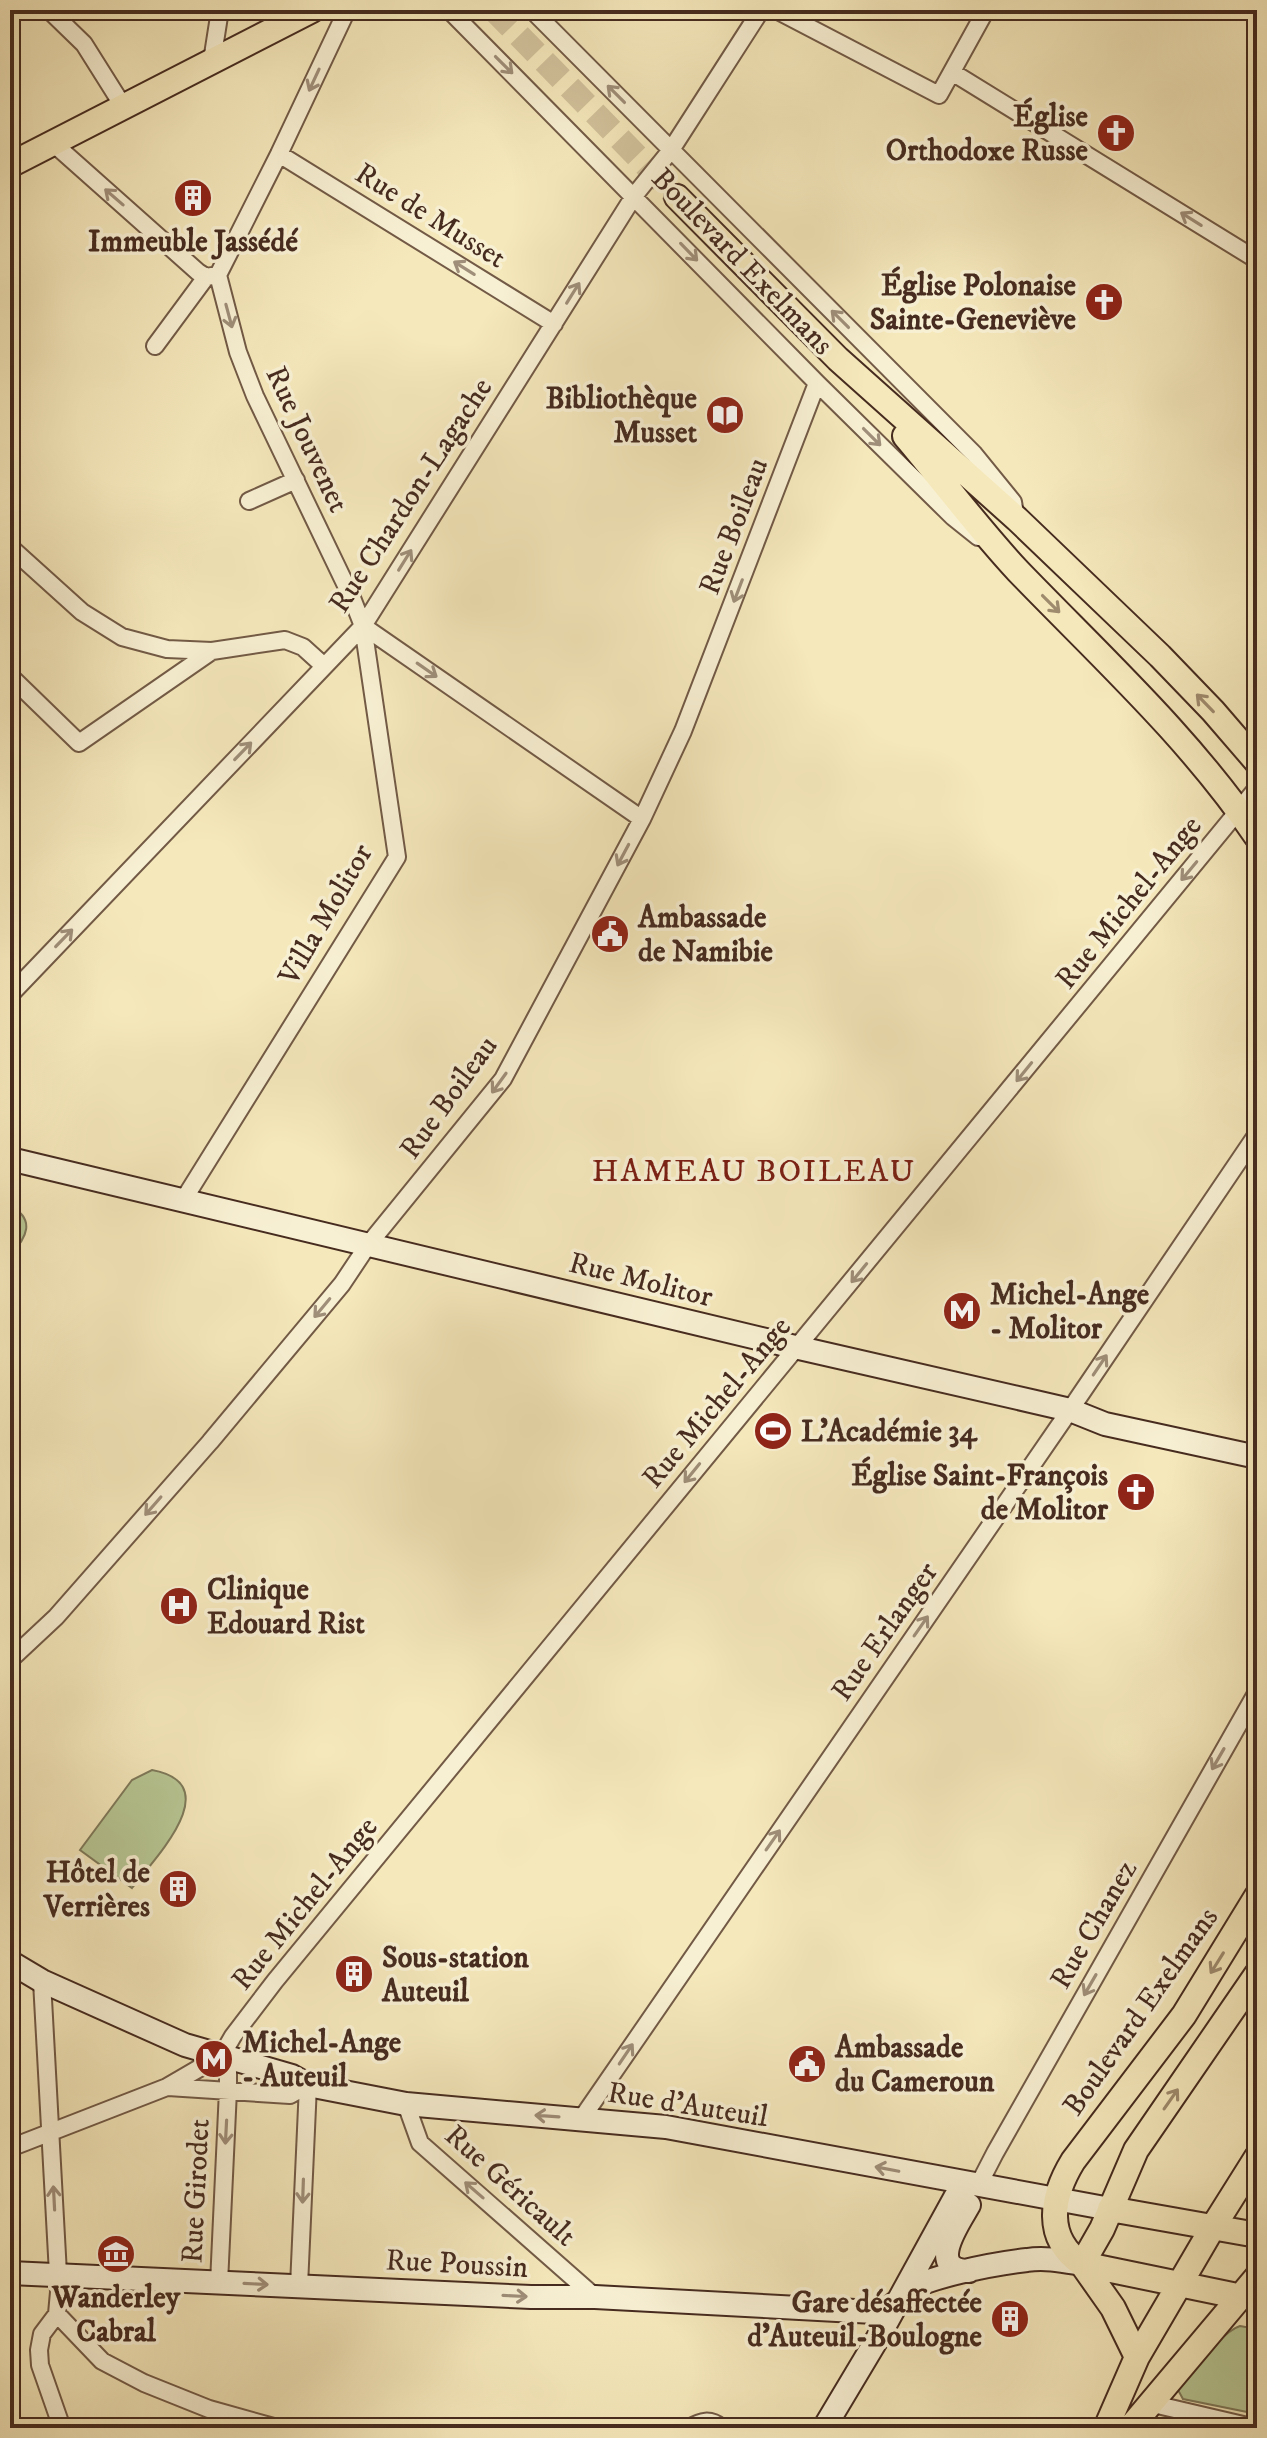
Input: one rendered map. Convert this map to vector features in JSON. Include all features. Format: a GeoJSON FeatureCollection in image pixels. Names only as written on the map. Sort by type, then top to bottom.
{"type":"FeatureCollection","features":[{"type":"Feature","properties":{"kind":"main road"},"geometry":{"type":"LineString","coordinates":[[10,165],[312,10]]}},
{"type":"Feature","properties":{"kind":"main road","name":"Boulevard Exelmans"},"geometry":{"type":"LineString","coordinates":[[677,197],[838,359],[1017,519],[1160,656],[1257,762]]}},
{"type":"Feature","properties":{"kind":"main road","name":"Boulevard Exelmans"},"geometry":{"type":"LineString","coordinates":[[838,359],[997,548],[1179,737],[1257,837]]}},
{"type":"Feature","properties":{"kind":"main road","name":"Boulevard Exelmans"},"geometry":{"type":"LineString","coordinates":[[1057,2200],[1061,2183],[1073,2161],[1184,2015],[1257,1896]]}},
{"type":"Feature","properties":{"kind":"main road"},"geometry":{"type":"LineString","coordinates":[[1082,2264],[1095,2244],[1136,2150],[1257,1974]]}},
{"type":"Feature","properties":{"kind":"main road"},"geometry":{"type":"LineString","coordinates":[[1106,2428],[1137,2357],[1257,2157]]}},
{"type":"Feature","properties":{"kind":"main road"},"geometry":{"type":"LineString","coordinates":[[1057,2200],[1055,2223],[1059,2240],[1067,2253],[1082,2264],[1113,2308],[1137,2357]]}},
{"type":"Feature","properties":{"kind":"main road"},"geometry":{"type":"LineString","coordinates":[[1110,2209],[1257,2235]]}},
{"type":"Feature","properties":{"kind":"main road"},"geometry":{"type":"LineString","coordinates":[[1082,2264],[1249,2298]]}},
{"type":"Feature","properties":{"kind":"main road"},"geometry":{"type":"LineString","coordinates":[[1130,2428],[1149,2403],[1249,2298],[1257,2277]]}},
{"type":"Feature","properties":{"kind":"main road"},"geometry":{"type":"LineString","coordinates":[[1149,2403],[1147,2370],[1158,2349],[1162,2314]]}},
{"type":"Feature","properties":{"kind":"street"},"geometry":{"type":"LineString","coordinates":[[49,10],[84,44],[123,106]]}},
{"type":"Feature","properties":{"kind":"street"},"geometry":{"type":"LineString","coordinates":[[212,61],[220,10]]}},
{"type":"Feature","properties":{"kind":"street"},"geometry":{"type":"LineString","coordinates":[[155,346],[212,276],[279,154],[347,10]]}},
{"type":"Feature","properties":{"kind":"street","name":"Boulevard Exelmans"},"geometry":{"type":"LineString","coordinates":[[449,10],[953,517],[980,539],[997,548]]}},
{"type":"Feature","properties":{"kind":"street","name":"Boulevard Exelmans"},"geometry":{"type":"LineString","coordinates":[[532,10],[974,454],[1013,502],[1017,519]]}},
{"type":"Feature","properties":{"kind":"street","name":"Rue Chardon-Lagache"},"geometry":{"type":"LineString","coordinates":[[10,995],[363,626],[634,196],[671,150],[761,10]]}},
{"type":"Feature","properties":{"kind":"street"},"geometry":{"type":"LineString","coordinates":[[776,10],[939,95],[986,10]]}},
{"type":"Feature","properties":{"kind":"street"},"geometry":{"type":"LineString","coordinates":[[952,72],[1257,260]]}},
{"type":"Feature","properties":{"kind":"street"},"geometry":{"type":"LineString","coordinates":[[53,143],[212,276]]}},
{"type":"Feature","properties":{"kind":"street","name":"Rue de Musset"},"geometry":{"type":"LineString","coordinates":[[279,154],[554,324]]}},
{"type":"Feature","properties":{"kind":"street","name":"Rue Jouvenet"},"geometry":{"type":"LineString","coordinates":[[212,276],[249,381],[363,626]]}},
{"type":"Feature","properties":{"kind":"street","name":"Rue Boileau"},"geometry":{"type":"LineString","coordinates":[[10,1660],[56,1617],[210,1442],[342,1284],[368,1245],[503,1079],[642,819],[683,731],[817,383]]}},
{"type":"Feature","properties":{"kind":"street"},"geometry":{"type":"LineString","coordinates":[[249,501],[296,480]]}},
{"type":"Feature","properties":{"kind":"street"},"geometry":{"type":"LineString","coordinates":[[10,548],[82,612],[122,637],[167,649],[212,651],[285,640],[303,647],[324,666]]}},
{"type":"Feature","properties":{"kind":"street"},"geometry":{"type":"LineString","coordinates":[[363,626],[642,819]]}},
{"type":"Feature","properties":{"kind":"street","name":"Villa Molitor"},"geometry":{"type":"LineString","coordinates":[[184,1199],[397,857],[363,626]]}},
{"type":"Feature","properties":{"kind":"street"},"geometry":{"type":"LineString","coordinates":[[10,676],[79,743],[212,651]]}},
{"type":"Feature","properties":{"kind":"street","name":"Rue Michel-Ange"},"geometry":{"type":"LineString","coordinates":[[222,2055],[275,1981],[1257,788]]}},
{"type":"Feature","properties":{"kind":"street","name":"Rue Erlanger"},"geometry":{"type":"LineString","coordinates":[[582,2118],[1257,1134]]}},
{"type":"Feature","properties":{"kind":"street","name":"Rue Molitor"},"geometry":{"type":"LineString","coordinates":[[10,1159],[1070,1410],[1105,1424],[1257,1457]]}},
{"type":"Feature","properties":{"kind":"street","name":"Rue Chanez"},"geometry":{"type":"LineString","coordinates":[[971,2184],[1002,2140],[1257,1692]]}},
{"type":"Feature","properties":{"kind":"street","name":"Rue d'Auteuil"},"geometry":{"type":"LineString","coordinates":[[10,1962],[42,1981],[185,2045],[292,2076],[308,2085],[406,2104],[666,2127],[1110,2209]]}},
{"type":"Feature","properties":{"kind":"street"},"geometry":{"type":"LineString","coordinates":[[42,1981],[59,2276],[58,2307],[42,2334],[39,2350],[40,2365],[62,2428]]}},
{"type":"Feature","properties":{"kind":"street"},"geometry":{"type":"LineString","coordinates":[[10,2148],[167,2087],[222,2055]]}},
{"type":"Feature","properties":{"kind":"street","name":"Rue Girodet"},"geometry":{"type":"LineString","coordinates":[[219,2283],[228,2090],[228,2072],[222,2055]]}},
{"type":"Feature","properties":{"kind":"street"},"geometry":{"type":"LineString","coordinates":[[299,2286],[308,2085]]}},
{"type":"Feature","properties":{"kind":"street","name":"Rue d'Auteuil"},"geometry":{"type":"LineString","coordinates":[[167,2087],[290,2095],[308,2085]]}},
{"type":"Feature","properties":{"kind":"street","name":"Rue Géricault"},"geometry":{"type":"LineString","coordinates":[[406,2104],[420,2143],[595,2297]]}},
{"type":"Feature","properties":{"kind":"street"},"geometry":{"type":"LineString","coordinates":[[969,2271],[958,2270],[949,2263],[947,2247],[971,2184]]}},
{"type":"Feature","properties":{"kind":"street"},"geometry":{"type":"LineString","coordinates":[[824,2428],[971,2184]]}},
{"type":"Feature","properties":{"kind":"street","name":"Rue Poussin"},"geometry":{"type":"LineString","coordinates":[[10,2273],[531,2297],[595,2297],[870,2312],[889,2308],[917,2285],[969,2271],[1028,2259],[1082,2264]]}},
{"type":"Feature","properties":{"kind":"street"},"geometry":{"type":"LineString","coordinates":[[58,2307],[102,2361],[144,2383],[209,2409],[277,2428]]}},
{"type":"Feature","properties":{"kind":"street"},"geometry":{"type":"LineString","coordinates":[[1149,2403],[1256,2428]]}},
{"type":"Feature","properties":{"kind":"street"},"geometry":{"type":"LineString","coordinates":[[689,2428],[701,2421],[715,2422],[722,2428]]}},
{"type":"Feature","properties":{"kind":"green space"},"geometry":{"type":"Polygon","coordinates":[[[10,1206],[23,1217],[26,1229],[21,1242],[10,1255],[10,1206]]]}},
{"type":"Feature","properties":{"kind":"green space"},"geometry":{"type":"Polygon","coordinates":[[[152,1770],[174,1778],[184,1790],[185,1806],[168,1841],[132,1888],[80,1850],[132,1780],[152,1770]]]}},
{"type":"Feature","properties":{"kind":"green space"},"geometry":{"type":"Polygon","coordinates":[[[1240,2326],[1257,2329],[1257,2414],[1183,2399],[1178,2390],[1215,2345],[1240,2326]]]}},
{"type":"Feature","properties":{"kind":"tunnel"},"geometry":{"type":"LineString","coordinates":[[494,10],[677,197]]}},
{"type":"Feature","properties":{"kind":"place","name":"Église Orthodoxe Russe"},"geometry":{"type":"Point","coordinates":[1116,133]}},
{"type":"Feature","properties":{"kind":"place","name":"Immeuble Jassédé"},"geometry":{"type":"Point","coordinates":[193,198]}},
{"type":"Feature","properties":{"kind":"place","name":"Église Polonaise Sainte-Geneviève"},"geometry":{"type":"Point","coordinates":[1104,302]}},
{"type":"Feature","properties":{"kind":"place","name":"Bibliothèque Musset"},"geometry":{"type":"Point","coordinates":[725,415]}},
{"type":"Feature","properties":{"kind":"place","name":"Ambassade de Namibie"},"geometry":{"type":"Point","coordinates":[610,934]}},
{"type":"Feature","properties":{"kind":"place","name":"Michel-Ange - Molitor"},"geometry":{"type":"Point","coordinates":[962,1311]}},
{"type":"Feature","properties":{"kind":"place","name":"L’Académie 34"},"geometry":{"type":"Point","coordinates":[773,1431]}},
{"type":"Feature","properties":{"kind":"place","name":"Église Saint-François de Molitor"},"geometry":{"type":"Point","coordinates":[1136,1492]}},
{"type":"Feature","properties":{"kind":"place","name":"Clinique Edouard Rist"},"geometry":{"type":"Point","coordinates":[179,1606]}},
{"type":"Feature","properties":{"kind":"place","name":"Hôtel de Verrières"},"geometry":{"type":"Point","coordinates":[178,1889]}},
{"type":"Feature","properties":{"kind":"place","name":"Sous-station Auteuil"},"geometry":{"type":"Point","coordinates":[354,1974]}},
{"type":"Feature","properties":{"kind":"place","name":"Michel-Ange - Auteuil"},"geometry":{"type":"Point","coordinates":[214,2059]}},
{"type":"Feature","properties":{"kind":"place","name":"Ambassade du Cameroun"},"geometry":{"type":"Point","coordinates":[807,2064]}},
{"type":"Feature","properties":{"kind":"place","name":"Wanderley Cabral"},"geometry":{"type":"Point","coordinates":[116,2254]}},
{"type":"Feature","properties":{"kind":"place","name":"Gare désaffectée d'Auteuil-Boulogne"},"geometry":{"type":"Point","coordinates":[1010,2319]}},
{"type":"Feature","properties":{"kind":"district","name":"HAMEAU BOILEAU"},"geometry":{"type":"Point","coordinates":[754,1170]}}]}
